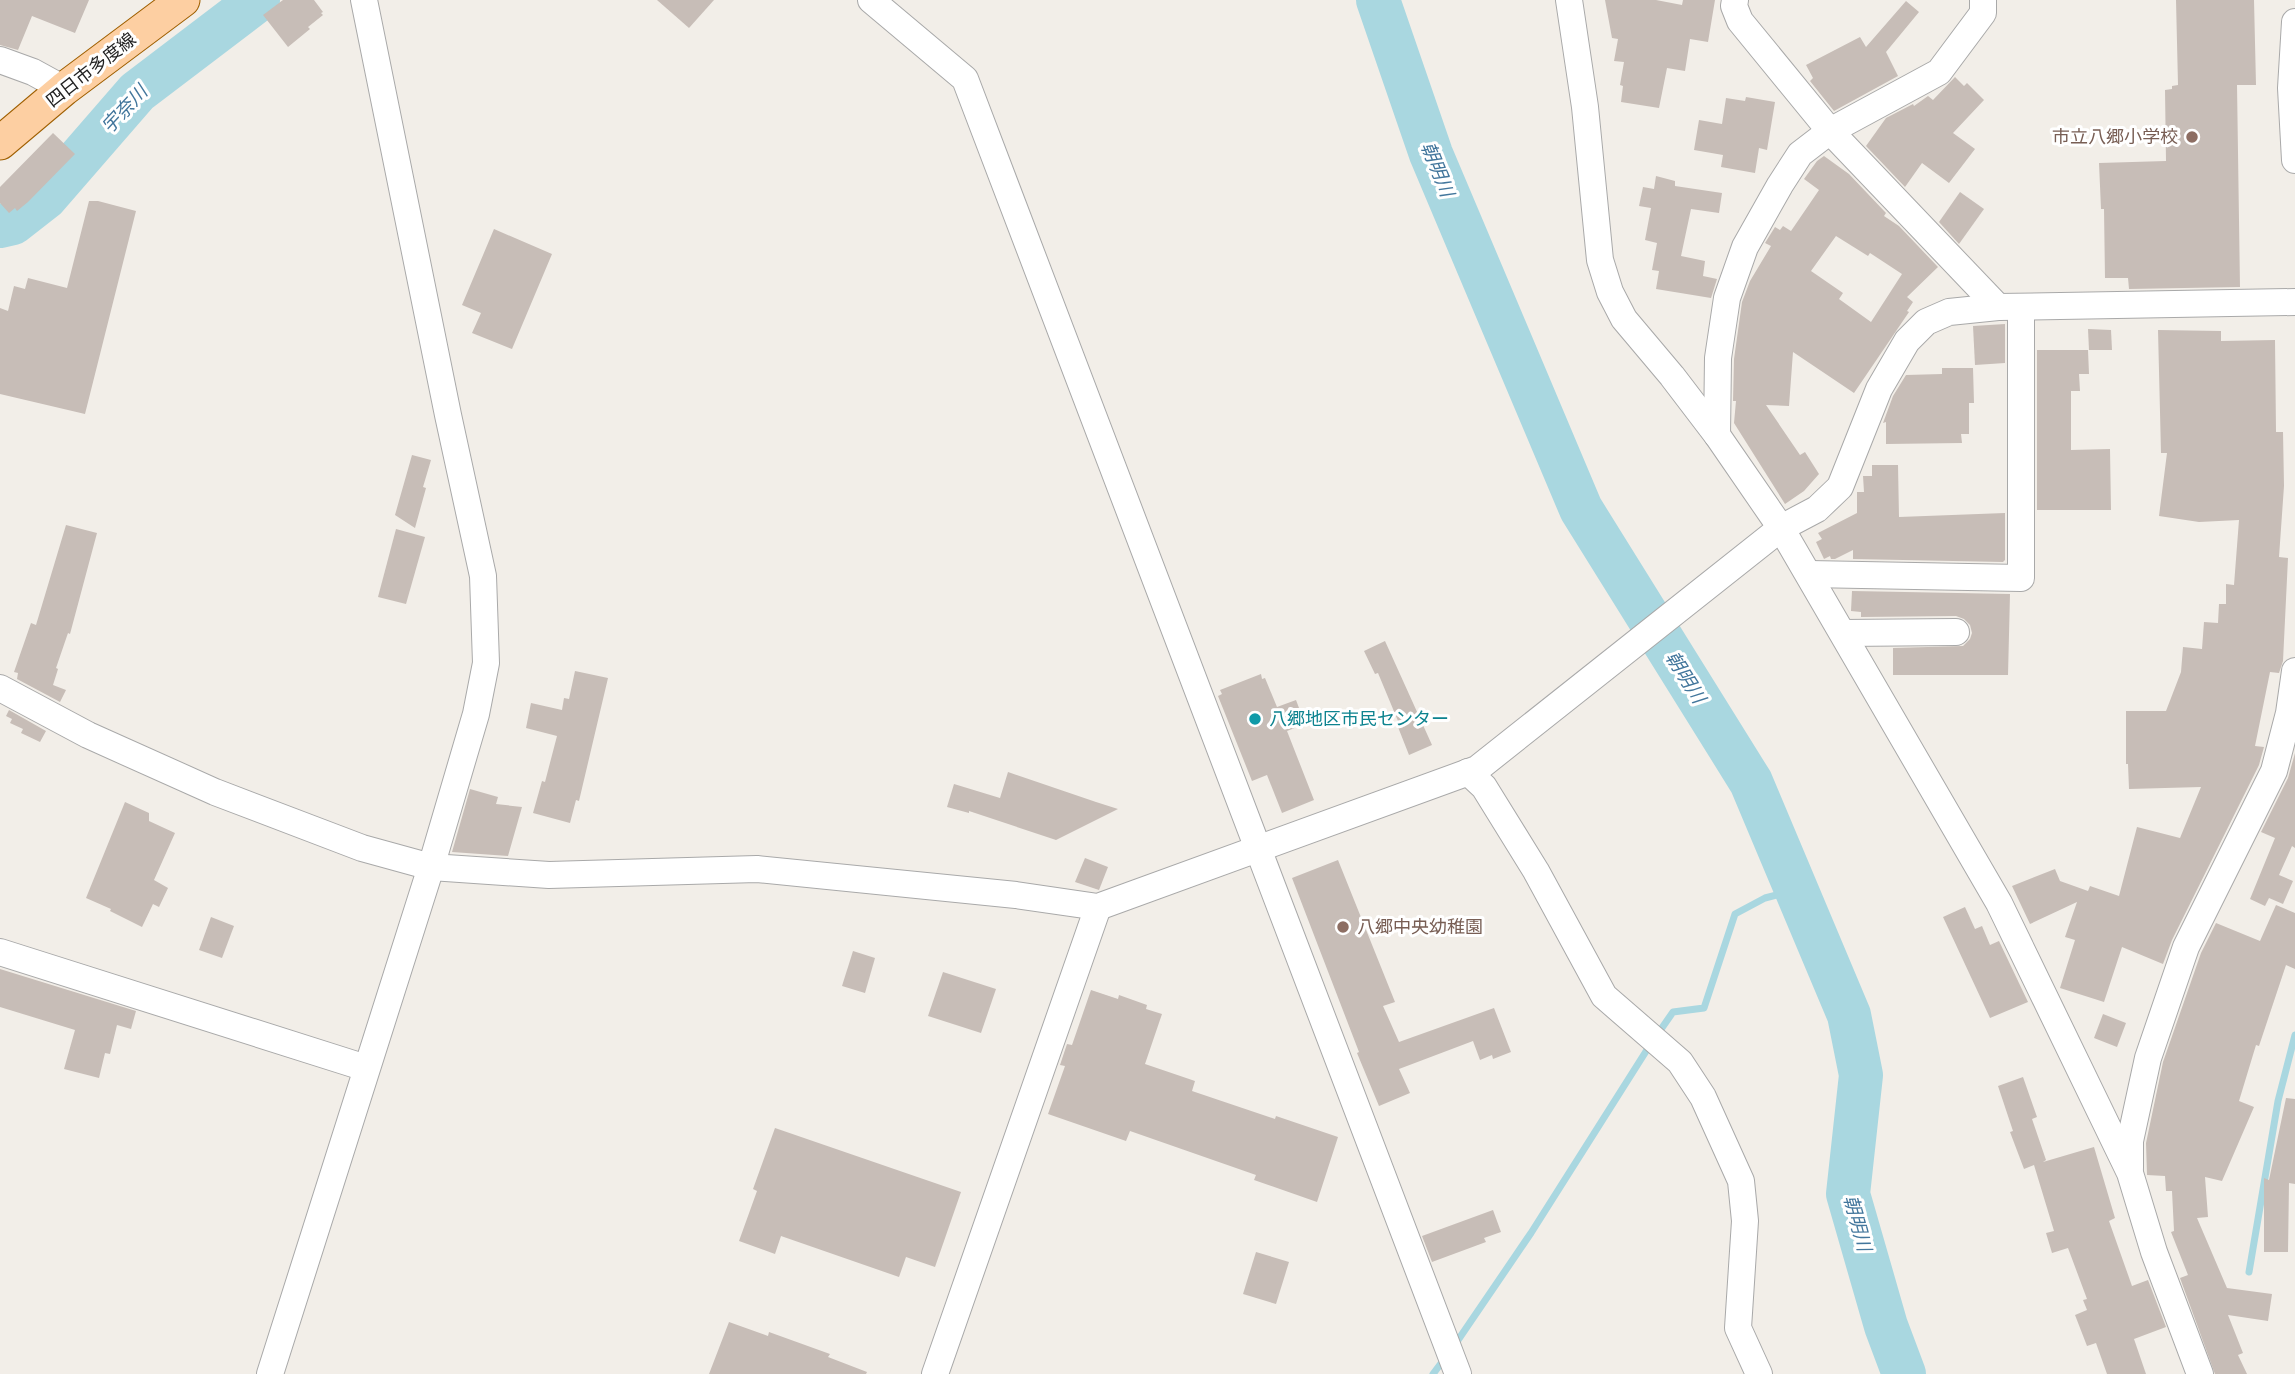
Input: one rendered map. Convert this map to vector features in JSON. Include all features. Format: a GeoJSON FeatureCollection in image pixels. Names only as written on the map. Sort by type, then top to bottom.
{"type":"FeatureCollection","features":[{"type":"Feature","properties":{"kind":"main road","name":"四日市多度線"},"geometry":{"type":"LineString","coordinates":[[0,143],[64,89],[183,0]]}},
{"type":"Feature","properties":{"kind":"street"},"geometry":{"type":"LineString","coordinates":[[270,1374],[431,867],[476,713],[486,663],[483,576],[447,415],[364,0]]}},
{"type":"Feature","properties":{"kind":"street"},"geometry":{"type":"LineString","coordinates":[[872,0],[965,79],[1452,1359]]}},
{"type":"Feature","properties":{"kind":"street"},"geometry":{"type":"LineString","coordinates":[[1569,0],[1585,107],[1600,260],[1610,292],[1625,319],[1717,435],[1781,528],[1999,903],[2130,1173],[2154,1252],[2200,1374]]}},
{"type":"Feature","properties":{"kind":"street"},"geometry":{"type":"LineString","coordinates":[[1735,0],[1734,6],[1740,21],[1830,131],[2010,307],[2021,578],[1810,574]]}},
{"type":"Feature","properties":{"kind":"street"},"geometry":{"type":"LineString","coordinates":[[1717,435],[1717,358],[1727,298],[1745,247],[1800,155],[1830,131],[1939,72],[1983,13],[1983,0]]}},
{"type":"Feature","properties":{"kind":"street"},"geometry":{"type":"LineString","coordinates":[[2295,22],[2291,88],[2295,160]]}},
{"type":"Feature","properties":{"kind":"street"},"geometry":{"type":"LineString","coordinates":[[0,60],[33,72],[64,89]]}},
{"type":"Feature","properties":{"kind":"street"},"geometry":{"type":"LineString","coordinates":[[0,688],[88,736],[215,792],[362,848],[431,867],[549,875],[757,869],[1098,906],[1472,771],[1715,583],[1781,528],[1817,509],[1840,487],[1879,389],[1907,341],[1926,322],[1949,312],[2010,307],[2295,302]]}},
{"type":"Feature","properties":{"kind":"street"},"geometry":{"type":"LineString","coordinates":[[1843,632],[1956,632]]}},
{"type":"Feature","properties":{"kind":"street"},"geometry":{"type":"LineString","coordinates":[[2130,1173],[2130,1141],[2148,1058],[2186,947],[2274,771],[2289,713],[2295,671]]}},
{"type":"Feature","properties":{"kind":"street"},"geometry":{"type":"LineString","coordinates":[[1472,771],[1536,871],[1604,996],[1680,1062],[1703,1097],[1741,1181],[1745,1222],[1738,1328],[1759,1374]]}},
{"type":"Feature","properties":{"kind":"street"},"geometry":{"type":"LineString","coordinates":[[935,1374],[1098,906]]}},
{"type":"Feature","properties":{"kind":"street"},"geometry":{"type":"LineString","coordinates":[[0,952],[366,1068]]}},
{"type":"Feature","properties":{"kind":"building"},"geometry":{"type":"Polygon","coordinates":[[[0,0],[89,0],[75,33],[32,16],[18,50],[0,45],[0,0]]]}},
{"type":"Feature","properties":{"kind":"building"},"geometry":{"type":"Polygon","coordinates":[[[283,0],[314,0],[323,12],[323,15],[308,27],[310,29],[288,47],[263,15],[283,0]]]}},
{"type":"Feature","properties":{"kind":"building"},"geometry":{"type":"Polygon","coordinates":[[[657,0],[714,0],[689,28],[657,0]]]}},
{"type":"Feature","properties":{"kind":"building"},"geometry":{"type":"Polygon","coordinates":[[[1605,0],[1656,0],[1682,5],[1683,0],[1715,0],[1708,42],[1690,39],[1685,71],[1667,68],[1659,108],[1621,102],[1623,86],[1620,85],[1624,62],[1614,61],[1618,39],[1612,38],[1605,0]]]}},
{"type":"Feature","properties":{"kind":"building","name":"市立八郷小学校"},"geometry":{"type":"Polygon","coordinates":[[[2176,0],[2254,0],[2256,85],[2237,85],[2240,287],[2129,289],[2128,278],[2105,278],[2104,209],[2101,209],[2099,163],[2166,161],[2165,90],[2178,85],[2176,0]]]}},
{"type":"Feature","properties":{"kind":"building"},"geometry":{"type":"Polygon","coordinates":[[[1906,1],[1919,12],[1886,52],[1898,76],[1834,111],[1810,81],[1813,78],[1806,65],[1860,37],[1866,47],[1906,1]]]}},
{"type":"Feature","properties":{"kind":"building"},"geometry":{"type":"Polygon","coordinates":[[[1955,77],[1964,86],[1967,83],[1984,100],[1953,133],[1975,149],[1949,183],[1922,163],[1905,187],[1866,146],[1886,118],[1913,104],[1914,106],[1928,96],[1933,100],[1955,77]]]}},
{"type":"Feature","properties":{"kind":"building"},"geometry":{"type":"Polygon","coordinates":[[[1746,97],[1775,102],[1767,150],[1759,148],[1755,173],[1721,167],[1723,155],[1694,150],[1699,120],[1722,124],[1726,98],[1745,101],[1746,97]]]}},
{"type":"Feature","properties":{"kind":"building"},"geometry":{"type":"Polygon","coordinates":[[[53,133],[75,154],[28,202],[17,211],[15,208],[9,213],[0,203],[0,187],[53,133]]]}},
{"type":"Feature","properties":{"kind":"building"},"geometry":{"type":"Polygon","coordinates":[[[1824,156],[1849,174],[1886,213],[1884,216],[1899,226],[1938,267],[1907,297],[1913,302],[1907,311],[1909,312],[1854,393],[1793,352],[1789,406],[1766,405],[1800,455],[1805,452],[1819,474],[1804,491],[1785,504],[1734,423],[1734,359],[1742,302],[1750,281],[1771,246],[1765,243],[1775,227],[1780,230],[1783,226],[1791,231],[1819,190],[1804,179],[1824,156]],[[1836,236],[1811,271],[1843,293],[1839,299],[1871,322],[1902,274],[1870,253],[1868,256],[1836,236]]]}},
{"type":"Feature","properties":{"kind":"building"},"geometry":{"type":"Polygon","coordinates":[[[1656,176],[1675,181],[1675,186],[1722,193],[1719,213],[1691,209],[1681,256],[1705,261],[1703,276],[1717,279],[1711,298],[1656,289],[1659,271],[1652,270],[1657,243],[1645,240],[1651,208],[1639,206],[1643,187],[1654,189],[1656,176]]]}},
{"type":"Feature","properties":{"kind":"building"},"geometry":{"type":"Polygon","coordinates":[[[1960,192],[1984,209],[1959,244],[1939,222],[1960,192]]]}},
{"type":"Feature","properties":{"kind":"building"},"geometry":{"type":"Polygon","coordinates":[[[89,201],[136,211],[85,414],[0,394],[0,308],[8,311],[14,286],[25,289],[28,278],[67,288],[89,201]]]}},
{"type":"Feature","properties":{"kind":"building"},"geometry":{"type":"Polygon","coordinates":[[[494,229],[552,254],[512,349],[472,333],[481,313],[462,305],[494,229]]]}},
{"type":"Feature","properties":{"kind":"building"},"geometry":{"type":"Polygon","coordinates":[[[2005,324],[2005,363],[1975,365],[1973,326],[2005,324]]]}},
{"type":"Feature","properties":{"kind":"building"},"geometry":{"type":"Polygon","coordinates":[[[2088,329],[2111,330],[2112,350],[2089,350],[2088,329]]]}},
{"type":"Feature","properties":{"kind":"building"},"geometry":{"type":"Polygon","coordinates":[[[2158,330],[2221,331],[2221,341],[2275,340],[2276,432],[2283,432],[2284,486],[2279,557],[2288,558],[2283,661],[2279,673],[2270,672],[2255,746],[2264,747],[2259,765],[2172,940],[2163,964],[2122,947],[2104,1002],[2060,988],[2075,940],[2065,937],[2077,902],[2030,924],[2012,886],[2055,869],[2060,881],[2088,891],[2090,886],[2119,896],[2137,827],[2180,838],[2201,787],[2129,789],[2126,764],[2126,711],[2166,711],[2181,672],[2183,647],[2202,649],[2204,622],[2218,623],[2219,604],[2226,604],[2226,584],[2234,585],[2239,520],[2199,522],[2159,516],[2167,453],[2161,453],[2158,330]]]}},
{"type":"Feature","properties":{"kind":"building"},"geometry":{"type":"Polygon","coordinates":[[[2037,350],[2088,350],[2089,374],[2079,374],[2080,391],[2071,391],[2071,450],[2110,449],[2111,510],[2037,510],[2037,350]]]}},
{"type":"Feature","properties":{"kind":"building"},"geometry":{"type":"Polygon","coordinates":[[[1942,368],[1973,368],[1974,403],[1969,403],[1969,434],[1961,434],[1962,443],[1886,444],[1886,422],[1883,423],[1893,396],[1906,375],[1942,374],[1942,368]]]}},
{"type":"Feature","properties":{"kind":"building"},"geometry":{"type":"Polygon","coordinates":[[[412,455],[431,460],[415,528],[395,515],[412,455]]]}},
{"type":"Feature","properties":{"kind":"building"},"geometry":{"type":"Polygon","coordinates":[[[1872,465],[1898,465],[1899,517],[2005,513],[2005,560],[1853,559],[1853,550],[1835,559],[1830,556],[1824,559],[1816,542],[1822,539],[1818,533],[1857,513],[1857,492],[1864,492],[1863,476],[1872,476],[1872,465]]]}},
{"type":"Feature","properties":{"kind":"building"},"geometry":{"type":"Polygon","coordinates":[[[66,525],[97,533],[70,634],[68,633],[56,668],[58,669],[53,685],[66,690],[60,702],[17,679],[18,673],[14,672],[31,623],[36,625],[66,525]]]}},
{"type":"Feature","properties":{"kind":"building"},"geometry":{"type":"Polygon","coordinates":[[[396,529],[425,537],[406,604],[378,597],[396,529]]]}},
{"type":"Feature","properties":{"kind":"building"},"geometry":{"type":"Polygon","coordinates":[[[1852,591],[2010,594],[2008,675],[1893,675],[1893,648],[1963,646],[1972,633],[1970,625],[1956,616],[1861,617],[1861,612],[1851,611],[1852,591]]]}},
{"type":"Feature","properties":{"kind":"building"},"geometry":{"type":"Polygon","coordinates":[[[1385,641],[1432,745],[1409,755],[1378,673],[1375,674],[1364,651],[1385,641]]]}},
{"type":"Feature","properties":{"kind":"building"},"geometry":{"type":"Polygon","coordinates":[[[575,671],[608,678],[579,801],[576,800],[570,823],[533,813],[542,781],[545,782],[557,736],[526,728],[531,703],[562,710],[564,698],[569,699],[575,671]]]}},
{"type":"Feature","properties":{"kind":"building","name":"八郷地区市民センター"},"geometry":{"type":"Polygon","coordinates":[[[1261,674],[1277,707],[1296,700],[1305,724],[1287,731],[1314,800],[1282,813],[1267,775],[1252,781],[1218,696],[1222,694],[1220,690],[1261,674]]]}},
{"type":"Feature","properties":{"kind":"building"},"geometry":{"type":"Polygon","coordinates":[[[9,710],[46,731],[40,742],[21,733],[23,729],[10,723],[12,719],[6,716],[9,710]]]}},
{"type":"Feature","properties":{"kind":"building"},"geometry":{"type":"Polygon","coordinates":[[[2295,753],[2295,848],[2292,846],[2279,875],[2293,881],[2283,904],[2269,898],[2265,906],[2250,899],[2275,838],[2261,832],[2288,778],[2295,753]]]}},
{"type":"Feature","properties":{"kind":"building"},"geometry":{"type":"Polygon","coordinates":[[[1008,772],[1118,809],[1056,840],[969,811],[947,807],[954,784],[1000,798],[1008,772]]]}},
{"type":"Feature","properties":{"kind":"building"},"geometry":{"type":"Polygon","coordinates":[[[470,789],[498,797],[496,804],[522,807],[508,856],[452,852],[470,789]]]}},
{"type":"Feature","properties":{"kind":"building"},"geometry":{"type":"Polygon","coordinates":[[[125,802],[149,813],[149,821],[175,833],[154,880],[168,888],[159,907],[153,904],[142,927],[86,898],[125,802]]]}},
{"type":"Feature","properties":{"kind":"building"},"geometry":{"type":"Polygon","coordinates":[[[1085,858],[1108,867],[1099,890],[1075,882],[1085,858]]]}},
{"type":"Feature","properties":{"kind":"building"},"geometry":{"type":"Polygon","coordinates":[[[1338,860],[1395,1002],[1383,1006],[1399,1042],[1494,1008],[1511,1052],[1493,1059],[1492,1055],[1480,1060],[1473,1041],[1399,1069],[1410,1093],[1379,1106],[1292,878],[1338,860]]]}},
{"type":"Feature","properties":{"kind":"building"},"geometry":{"type":"Polygon","coordinates":[[[2276,905],[2295,913],[2295,969],[2286,965],[2259,1046],[2256,1045],[2239,1101],[2254,1107],[2222,1181],[2205,1177],[2208,1217],[2197,1218],[2227,1288],[2272,1294],[2268,1321],[2228,1315],[2243,1353],[2238,1355],[2247,1374],[2215,1374],[2180,1278],[2188,1275],[2171,1232],[2174,1231],[2172,1191],[2166,1191],[2165,1176],[2147,1175],[2146,1143],[2163,1062],[2201,953],[2216,923],[2260,941],[2276,905]]]}},
{"type":"Feature","properties":{"kind":"building"},"geometry":{"type":"Polygon","coordinates":[[[1965,907],[1975,929],[1982,926],[1990,945],[1999,941],[2028,1002],[1990,1018],[1943,917],[1965,907]]]}},
{"type":"Feature","properties":{"kind":"building"},"geometry":{"type":"Polygon","coordinates":[[[211,917],[234,926],[222,958],[199,950],[211,917]]]}},
{"type":"Feature","properties":{"kind":"building"},"geometry":{"type":"Polygon","coordinates":[[[853,951],[875,958],[865,993],[842,986],[853,951]]]}},
{"type":"Feature","properties":{"kind":"building"},"geometry":{"type":"Polygon","coordinates":[[[0,969],[136,1011],[131,1029],[117,1025],[110,1054],[105,1053],[99,1078],[64,1069],[75,1030],[0,1007],[0,969]]]}},
{"type":"Feature","properties":{"kind":"building"},"geometry":{"type":"Polygon","coordinates":[[[943,972],[996,989],[981,1033],[928,1016],[943,972]]]}},
{"type":"Feature","properties":{"kind":"building"},"geometry":{"type":"Polygon","coordinates":[[[1091,990],[1118,999],[1119,995],[1147,1005],[1146,1009],[1162,1014],[1145,1064],[1195,1081],[1192,1091],[1338,1137],[1317,1202],[1254,1180],[1256,1175],[1130,1131],[1126,1141],[1048,1114],[1065,1066],[1060,1065],[1067,1044],[1072,1045],[1091,990]]]}},
{"type":"Feature","properties":{"kind":"building"},"geometry":{"type":"Polygon","coordinates":[[[2103,1014],[2126,1023],[2117,1047],[2094,1038],[2103,1014]]]}},
{"type":"Feature","properties":{"kind":"building"},"geometry":{"type":"Polygon","coordinates":[[[2023,1077],[2037,1117],[2032,1119],[2046,1160],[2043,1162],[2094,1147],[2115,1218],[2109,1221],[2132,1286],[2148,1280],[2166,1327],[2134,1339],[2146,1374],[2107,1374],[2096,1343],[2087,1346],[2075,1315],[2087,1310],[2083,1300],[2087,1299],[2068,1248],[2052,1253],[2046,1233],[2054,1231],[2034,1165],[2024,1169],[2010,1132],[2013,1131],[1998,1086],[2023,1077]]]}},
{"type":"Feature","properties":{"kind":"building"},"geometry":{"type":"Polygon","coordinates":[[[2286,1098],[2295,1099],[2295,1184],[2289,1183],[2288,1252],[2264,1252],[2264,1178],[2269,1180],[2286,1098]]]}},
{"type":"Feature","properties":{"kind":"building"},"geometry":{"type":"Polygon","coordinates":[[[775,1128],[961,1192],[935,1267],[906,1257],[899,1277],[781,1236],[775,1254],[739,1241],[757,1191],[753,1189],[775,1128]]]}},
{"type":"Feature","properties":{"kind":"building"},"geometry":{"type":"Polygon","coordinates":[[[1493,1210],[1501,1232],[1484,1238],[1486,1242],[1432,1262],[1422,1236],[1493,1210]]]}},
{"type":"Feature","properties":{"kind":"building"},"geometry":{"type":"Polygon","coordinates":[[[1256,1252],[1289,1262],[1276,1304],[1243,1294],[1256,1252]]]}},
{"type":"Feature","properties":{"kind":"building"},"geometry":{"type":"Polygon","coordinates":[[[729,1322],[768,1336],[769,1332],[830,1354],[828,1357],[867,1372],[709,1374],[729,1322]]]}},
{"type":"Feature","properties":{"kind":"waterway","name":"宇奈川"},"geometry":{"type":"LineString","coordinates":[[0,226],[13,223],[45,198],[137,92],[258,0]]}},
{"type":"Feature","properties":{"kind":"waterway","name":"朝明川"},"geometry":{"type":"LineString","coordinates":[[1378,0],[1431,154],[1581,509],[1751,782],[1849,1015],[1861,1075],[1848,1194],[1886,1326],[1904,1374]]}},
{"type":"Feature","properties":{"kind":"waterway"},"geometry":{"type":"LineString","coordinates":[[1657,1035],[1673,1012],[1704,1008],[1735,914],[1765,898],[1796,890]]}},
{"type":"Feature","properties":{"kind":"waterway"},"geometry":{"type":"LineString","coordinates":[[2249,1272],[2278,1101],[2295,1035]]}},
{"type":"Feature","properties":{"kind":"waterway"},"geometry":{"type":"LineString","coordinates":[[1454,1346],[1531,1233],[1650,1045]]}},
{"type":"Feature","properties":{"kind":"waterway"},"geometry":{"type":"LineString","coordinates":[[1433,1374],[1445,1358]]}},
{"type":"Feature","properties":{"kind":"place","name":"市立八郷小学校"},"geometry":{"type":"Point","coordinates":[2192,137]}},
{"type":"Feature","properties":{"kind":"place","name":"八郷地区市民センター"},"geometry":{"type":"Point","coordinates":[1255,719]}},
{"type":"Feature","properties":{"kind":"place","name":"八郷中央幼稚園"},"geometry":{"type":"Point","coordinates":[1343,927]}}]}
